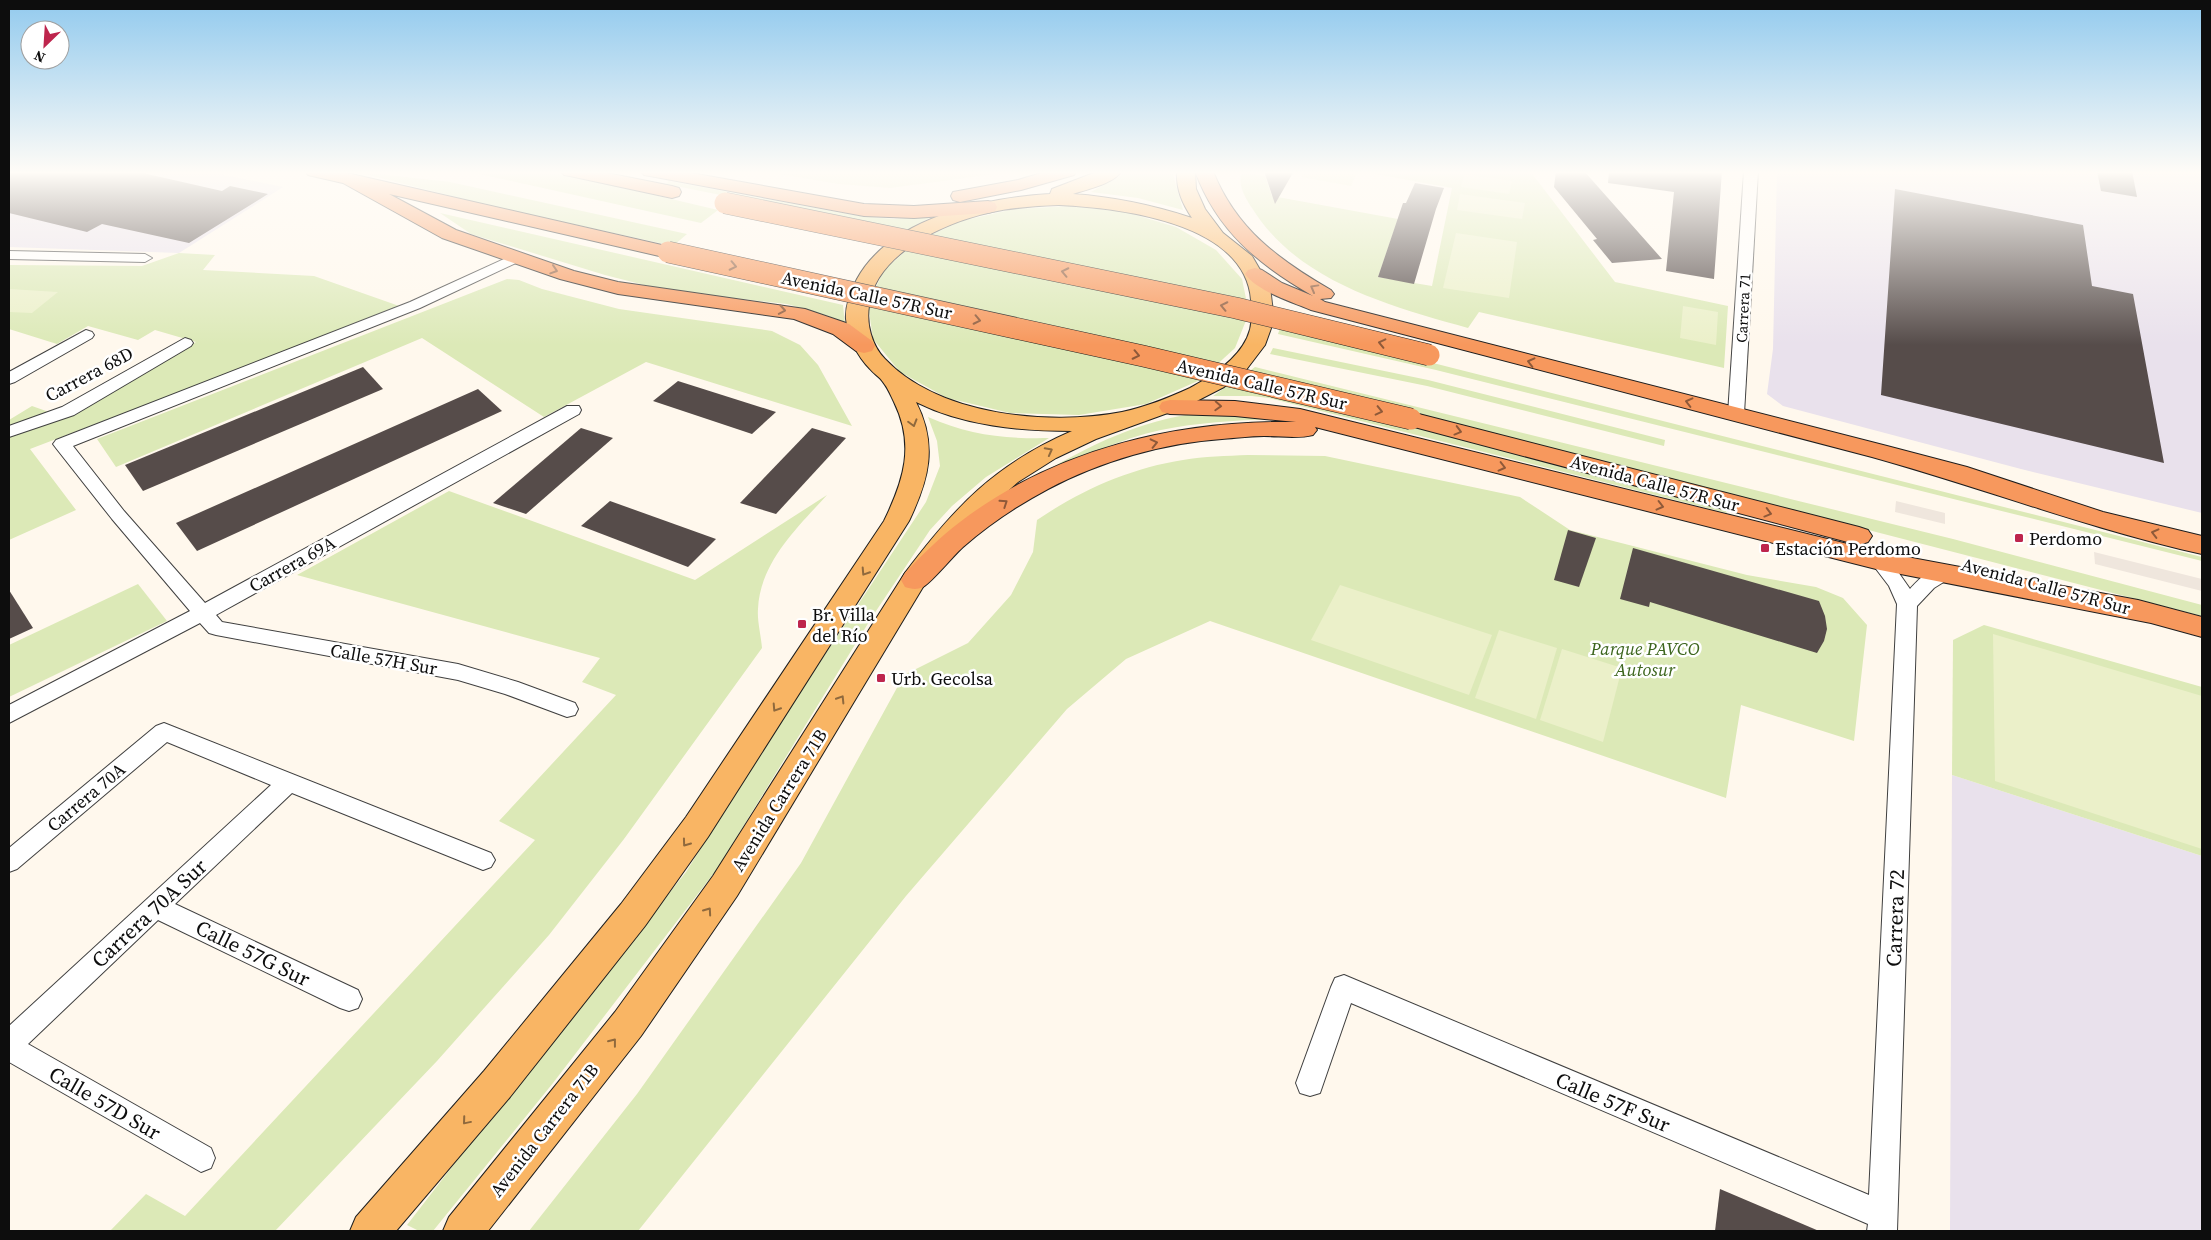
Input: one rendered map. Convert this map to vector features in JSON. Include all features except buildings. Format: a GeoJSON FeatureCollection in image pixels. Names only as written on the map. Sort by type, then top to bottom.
{"type":"FeatureCollection","features":[{"type":"Feature","properties":{"kind":"highway"},"geometry":{"type":"LineString","coordinates":[[440,229],[515,258],[583,279],[626,289],[798,313],[841,329],[864,346]]}},
{"type":"Feature","properties":{"kind":"highway","name":"Avenida Calle 57R Sur"},"geometry":{"type":"LineString","coordinates":[[566,229],[1143,356],[1411,419],[2202,627]]}},
{"type":"Feature","properties":{"kind":"highway"},"geometry":{"type":"LineString","coordinates":[[850,229],[1236,308],[2202,545]]}},
{"type":"Feature","properties":{"kind":"highway"},"geometry":{"type":"LineString","coordinates":[[1238,229],[1274,262],[1330,297],[1389,325]]}},
{"type":"Feature","properties":{"kind":"highway"},"geometry":{"type":"LineString","coordinates":[[1255,274],[1275,288],[1300,300],[1389,325],[1924,463],[2104,521]]}},
{"type":"Feature","properties":{"kind":"highway"},"geometry":{"type":"LineString","coordinates":[[1170,407],[1213,406],[1257,409],[1300,416],[1880,561],[2154,614]]}},
{"type":"Feature","properties":{"kind":"highway"},"geometry":{"type":"LineString","coordinates":[[914,580],[944,548],[978,521],[1012,498],[1048,478],[1087,462],[1127,450],[1168,440],[1254,430],[1298,430],[1387,439]]}},
{"type":"Feature","properties":{"kind":"main road"},"geometry":{"type":"LineString","coordinates":[[925,229],[901,243],[880,261],[865,281],[857,302],[857,324],[864,346],[881,368],[893,379],[928,400],[973,415],[1015,422],[1078,424],[1130,418],[1170,407],[1213,386],[1245,360],[1262,331],[1265,302],[1255,274],[1246,261],[1220,239],[1211,229]]}},
{"type":"Feature","properties":{"kind":"main road"},"geometry":{"type":"LineString","coordinates":[[1201,229],[1220,239]]}},
{"type":"Feature","properties":{"kind":"main road"},"geometry":{"type":"LineString","coordinates":[[370,1231],[498,1084],[638,907],[697,827],[890,534],[904,510],[912,485],[918,444],[914,421],[893,379]]}},
{"type":"Feature","properties":{"kind":"main road","name":"Avenida Carrera 71B"},"geometry":{"type":"LineString","coordinates":[[463,1231],[628,1024],[726,886],[914,580],[975,505],[1028,462],[1090,432],[1130,418]]}},
{"type":"Feature","properties":{"kind":"street","name":"Carrera 71"},"geometry":{"type":"LineString","coordinates":[[1736,414],[1747,229]]}},
{"type":"Feature","properties":{"kind":"street"},"geometry":{"type":"LineString","coordinates":[[9,256],[145,258]]}},
{"type":"Feature","properties":{"kind":"street","name":"Calle 57H Sur"},"geometry":{"type":"LineString","coordinates":[[515,258],[415,305],[62,444],[118,515],[216,628],[458,672],[510,688],[567,709]]}},
{"type":"Feature","properties":{"kind":"street"},"geometry":{"type":"LineString","coordinates":[[9,379],[86,335]]}},
{"type":"Feature","properties":{"kind":"street","name":"Carrera 68D"},"geometry":{"type":"LineString","coordinates":[[9,432],[68,411],[185,344]]}},
{"type":"Feature","properties":{"kind":"street","name":"Carrera 69A"},"geometry":{"type":"LineString","coordinates":[[9,715],[203,613],[573,410]]}},
{"type":"Feature","properties":{"kind":"street","name":"Carrera 72"},"geometry":{"type":"LineString","coordinates":[[1880,561],[1902,589],[1907,604],[1883,1224]]}},
{"type":"Feature","properties":{"kind":"street"},"geometry":{"type":"LineString","coordinates":[[1907,604],[1926,583],[1943,574]]}},
{"type":"Feature","properties":{"kind":"street","name":"Carrera 70A"},"geometry":{"type":"LineString","coordinates":[[9,862],[164,732],[289,782]]}},
{"type":"Feature","properties":{"kind":"street"},"geometry":{"type":"LineString","coordinates":[[289,782],[483,860]]}},
{"type":"Feature","properties":{"kind":"street","name":"Carrera 70A Sur"},"geometry":{"type":"LineString","coordinates":[[9,1044],[289,782]]}},
{"type":"Feature","properties":{"kind":"street","name":"Calle 57G Sur"},"geometry":{"type":"LineString","coordinates":[[156,907],[349,999]]}},
{"type":"Feature","properties":{"kind":"street","name":"Calle 57F Sur"},"geometry":{"type":"LineString","coordinates":[[1310,1083],[1344,988],[1883,1224]]}},
{"type":"Feature","properties":{"kind":"street","name":"Calle 57D Sur"},"geometry":{"type":"LineString","coordinates":[[9,1048],[201,1158]]}},
{"type":"Feature","properties":{"kind":"shaded area"},"geometry":{"type":"Polygon","coordinates":[[[9,229],[217,229],[179,253],[9,247],[9,229]]]}},
{"type":"Feature","properties":{"kind":"shaded area"},"geometry":{"type":"Polygon","coordinates":[[[1776,229],[2202,229],[2202,513],[2021,469],[1783,406],[1767,394],[1773,349],[1776,229]]]}},
{"type":"Feature","properties":{"kind":"shaded area"},"geometry":{"type":"Polygon","coordinates":[[[1896,501],[1945,513],[1945,524],[1895,512],[1896,501]]]}},
{"type":"Feature","properties":{"kind":"shaded area"},"geometry":{"type":"Polygon","coordinates":[[[2094,552],[2202,579],[2202,591],[2095,564],[2094,552]]]}},
{"type":"Feature","properties":{"kind":"shaded area"},"geometry":{"type":"Polygon","coordinates":[[[1952,775],[2202,856],[2202,1231],[1950,1231],[1952,775]]]}},
{"type":"Feature","properties":{"kind":"green space"},"geometry":{"type":"Polygon","coordinates":[[[463,229],[510,229],[843,305],[845,325],[829,316],[787,304],[664,290],[605,275],[471,234],[463,229]]]}},
{"type":"Feature","properties":{"kind":"green space"},"geometry":{"type":"Polygon","coordinates":[[[595,229],[664,229],[687,234],[673,246],[595,229]]]}},
{"type":"Feature","properties":{"kind":"green space"},"geometry":{"type":"Polygon","coordinates":[[[888,229],[909,229],[903,232],[888,229]]]}},
{"type":"Feature","properties":{"kind":"green space"},"geometry":{"type":"Polygon","coordinates":[[[944,229],[1179,229],[1216,250],[1242,279],[1249,313],[1235,348],[1200,380],[1146,404],[1079,415],[1010,413],[947,398],[900,372],[873,339],[868,304],[884,270],[916,242],[944,229]]]}},
{"type":"Feature","properties":{"kind":"green space"},"geometry":{"type":"Polygon","coordinates":[[[1267,229],[1395,229],[1378,277],[1432,286],[1444,229],[1574,229],[1615,282],[1728,306],[1724,368],[1479,312],[1468,328],[1408,310],[1348,288],[1320,273],[1294,255],[1267,229]]]}},
{"type":"Feature","properties":{"kind":"green space"},"geometry":{"type":"Polygon","coordinates":[[[1456,233],[1517,242],[1509,298],[1443,288],[1456,233]]]}},
{"type":"Feature","properties":{"kind":"green space"},"geometry":{"type":"Polygon","coordinates":[[[179,253],[215,255],[203,270],[314,276],[402,307],[30,449],[76,510],[9,540],[9,420],[32,406],[63,417],[196,342],[155,330],[138,340],[88,326],[57,344],[9,329],[9,265],[142,266],[179,253]]]}},
{"type":"Feature","properties":{"kind":"green space"},"geometry":{"type":"Polygon","coordinates":[[[507,279],[519,280],[542,289],[619,309],[772,331],[800,345],[818,365],[852,426],[646,362],[544,417],[422,338],[116,467],[97,439],[507,279]]]}},
{"type":"Feature","properties":{"kind":"green space"},"geometry":{"type":"Polygon","coordinates":[[[9,289],[58,292],[32,313],[9,312],[9,289]]]}},
{"type":"Feature","properties":{"kind":"green space"},"geometry":{"type":"Polygon","coordinates":[[[1683,306],[1718,312],[1716,345],[1680,338],[1683,306]]]}},
{"type":"Feature","properties":{"kind":"green space"},"geometry":{"type":"Polygon","coordinates":[[[1280,328],[1437,364],[2202,557],[2202,561],[1436,370],[1278,334],[1280,328]]]}},
{"type":"Feature","properties":{"kind":"green space"},"geometry":{"type":"Polygon","coordinates":[[[1273,348],[1428,380],[1665,440],[1664,446],[1427,386],[1270,354],[1273,348]]]}},
{"type":"Feature","properties":{"kind":"green space"},"geometry":{"type":"Polygon","coordinates":[[[1255,367],[1953,539],[2202,605],[2202,616],[1690,484],[1247,373],[1255,367]]]}},
{"type":"Feature","properties":{"kind":"green space"},"geometry":{"type":"Polygon","coordinates":[[[1230,384],[1422,427],[1725,508],[1727,513],[1269,398],[1213,396],[1230,384]]]}},
{"type":"Feature","properties":{"kind":"green space"},"geometry":{"type":"Polygon","coordinates":[[[1199,413],[1282,419],[1221,422],[1161,430],[1114,444],[1039,475],[1116,435],[1157,421],[1199,413]]]}},
{"type":"Feature","properties":{"kind":"green space"},"geometry":{"type":"Polygon","coordinates":[[[928,417],[958,428],[987,435],[1017,438],[1049,438],[986,477],[952,506],[930,530],[872,617],[717,869],[553,1083],[433,1231],[419,1231],[407,1225],[686,872],[771,736],[926,502],[940,466],[937,441],[928,417]]]}},
{"type":"Feature","properties":{"kind":"green space","name":"Parque PAVCO Autosur"},"geometry":{"type":"Polygon","coordinates":[[[1248,455],[1325,456],[1520,497],[1570,530],[1747,575],[1816,587],[1843,598],[1867,625],[1854,741],[1741,705],[1726,798],[1210,621],[1126,659],[1067,709],[906,896],[638,1231],[529,1231],[637,1094],[801,863],[904,675],[968,643],[1011,595],[1033,552],[1037,520],[1089,490],[1144,469],[1191,459],[1248,455]]]}},
{"type":"Feature","properties":{"kind":"green space"},"geometry":{"type":"Polygon","coordinates":[[[449,491],[695,580],[827,495],[782,546],[766,576],[760,592],[758,609],[762,648],[624,839],[549,935],[437,1061],[275,1231],[110,1231],[146,1194],[185,1216],[535,840],[499,821],[616,695],[582,682],[600,658],[297,575],[449,491]]]}},
{"type":"Feature","properties":{"kind":"green space"},"geometry":{"type":"Polygon","coordinates":[[[138,584],[167,621],[9,697],[9,645],[138,584]]]}},
{"type":"Feature","properties":{"kind":"green space"},"geometry":{"type":"Polygon","coordinates":[[[1340,585],[1492,635],[1469,695],[1311,640],[1340,585]]]}},
{"type":"Feature","properties":{"kind":"green space"},"geometry":{"type":"Polygon","coordinates":[[[1984,625],[2202,687],[2202,856],[1952,775],[1953,640],[1984,625]]]}},
{"type":"Feature","properties":{"kind":"green space"},"geometry":{"type":"Polygon","coordinates":[[[1499,630],[1557,648],[1536,719],[1475,698],[1499,630]]]}},
{"type":"Feature","properties":{"kind":"green space"},"geometry":{"type":"Polygon","coordinates":[[[1993,634],[2202,696],[2202,849],[1995,781],[1993,634]]]}},
{"type":"Feature","properties":{"kind":"green space"},"geometry":{"type":"Polygon","coordinates":[[[1562,649],[1622,668],[1603,742],[1540,720],[1562,649]]]}},
{"type":"Feature","properties":{"kind":"place","name":"Perdomo"},"geometry":{"type":"Point","coordinates":[2019,538]}},
{"type":"Feature","properties":{"kind":"place","name":"Estación Perdomo"},"geometry":{"type":"Point","coordinates":[1765,548]}},
{"type":"Feature","properties":{"kind":"place","name":"Br. Villa del Río"},"geometry":{"type":"Point","coordinates":[802,624]}},
{"type":"Feature","properties":{"kind":"place","name":"Urb. Gecolsa"},"geometry":{"type":"Point","coordinates":[881,678]}}]}
